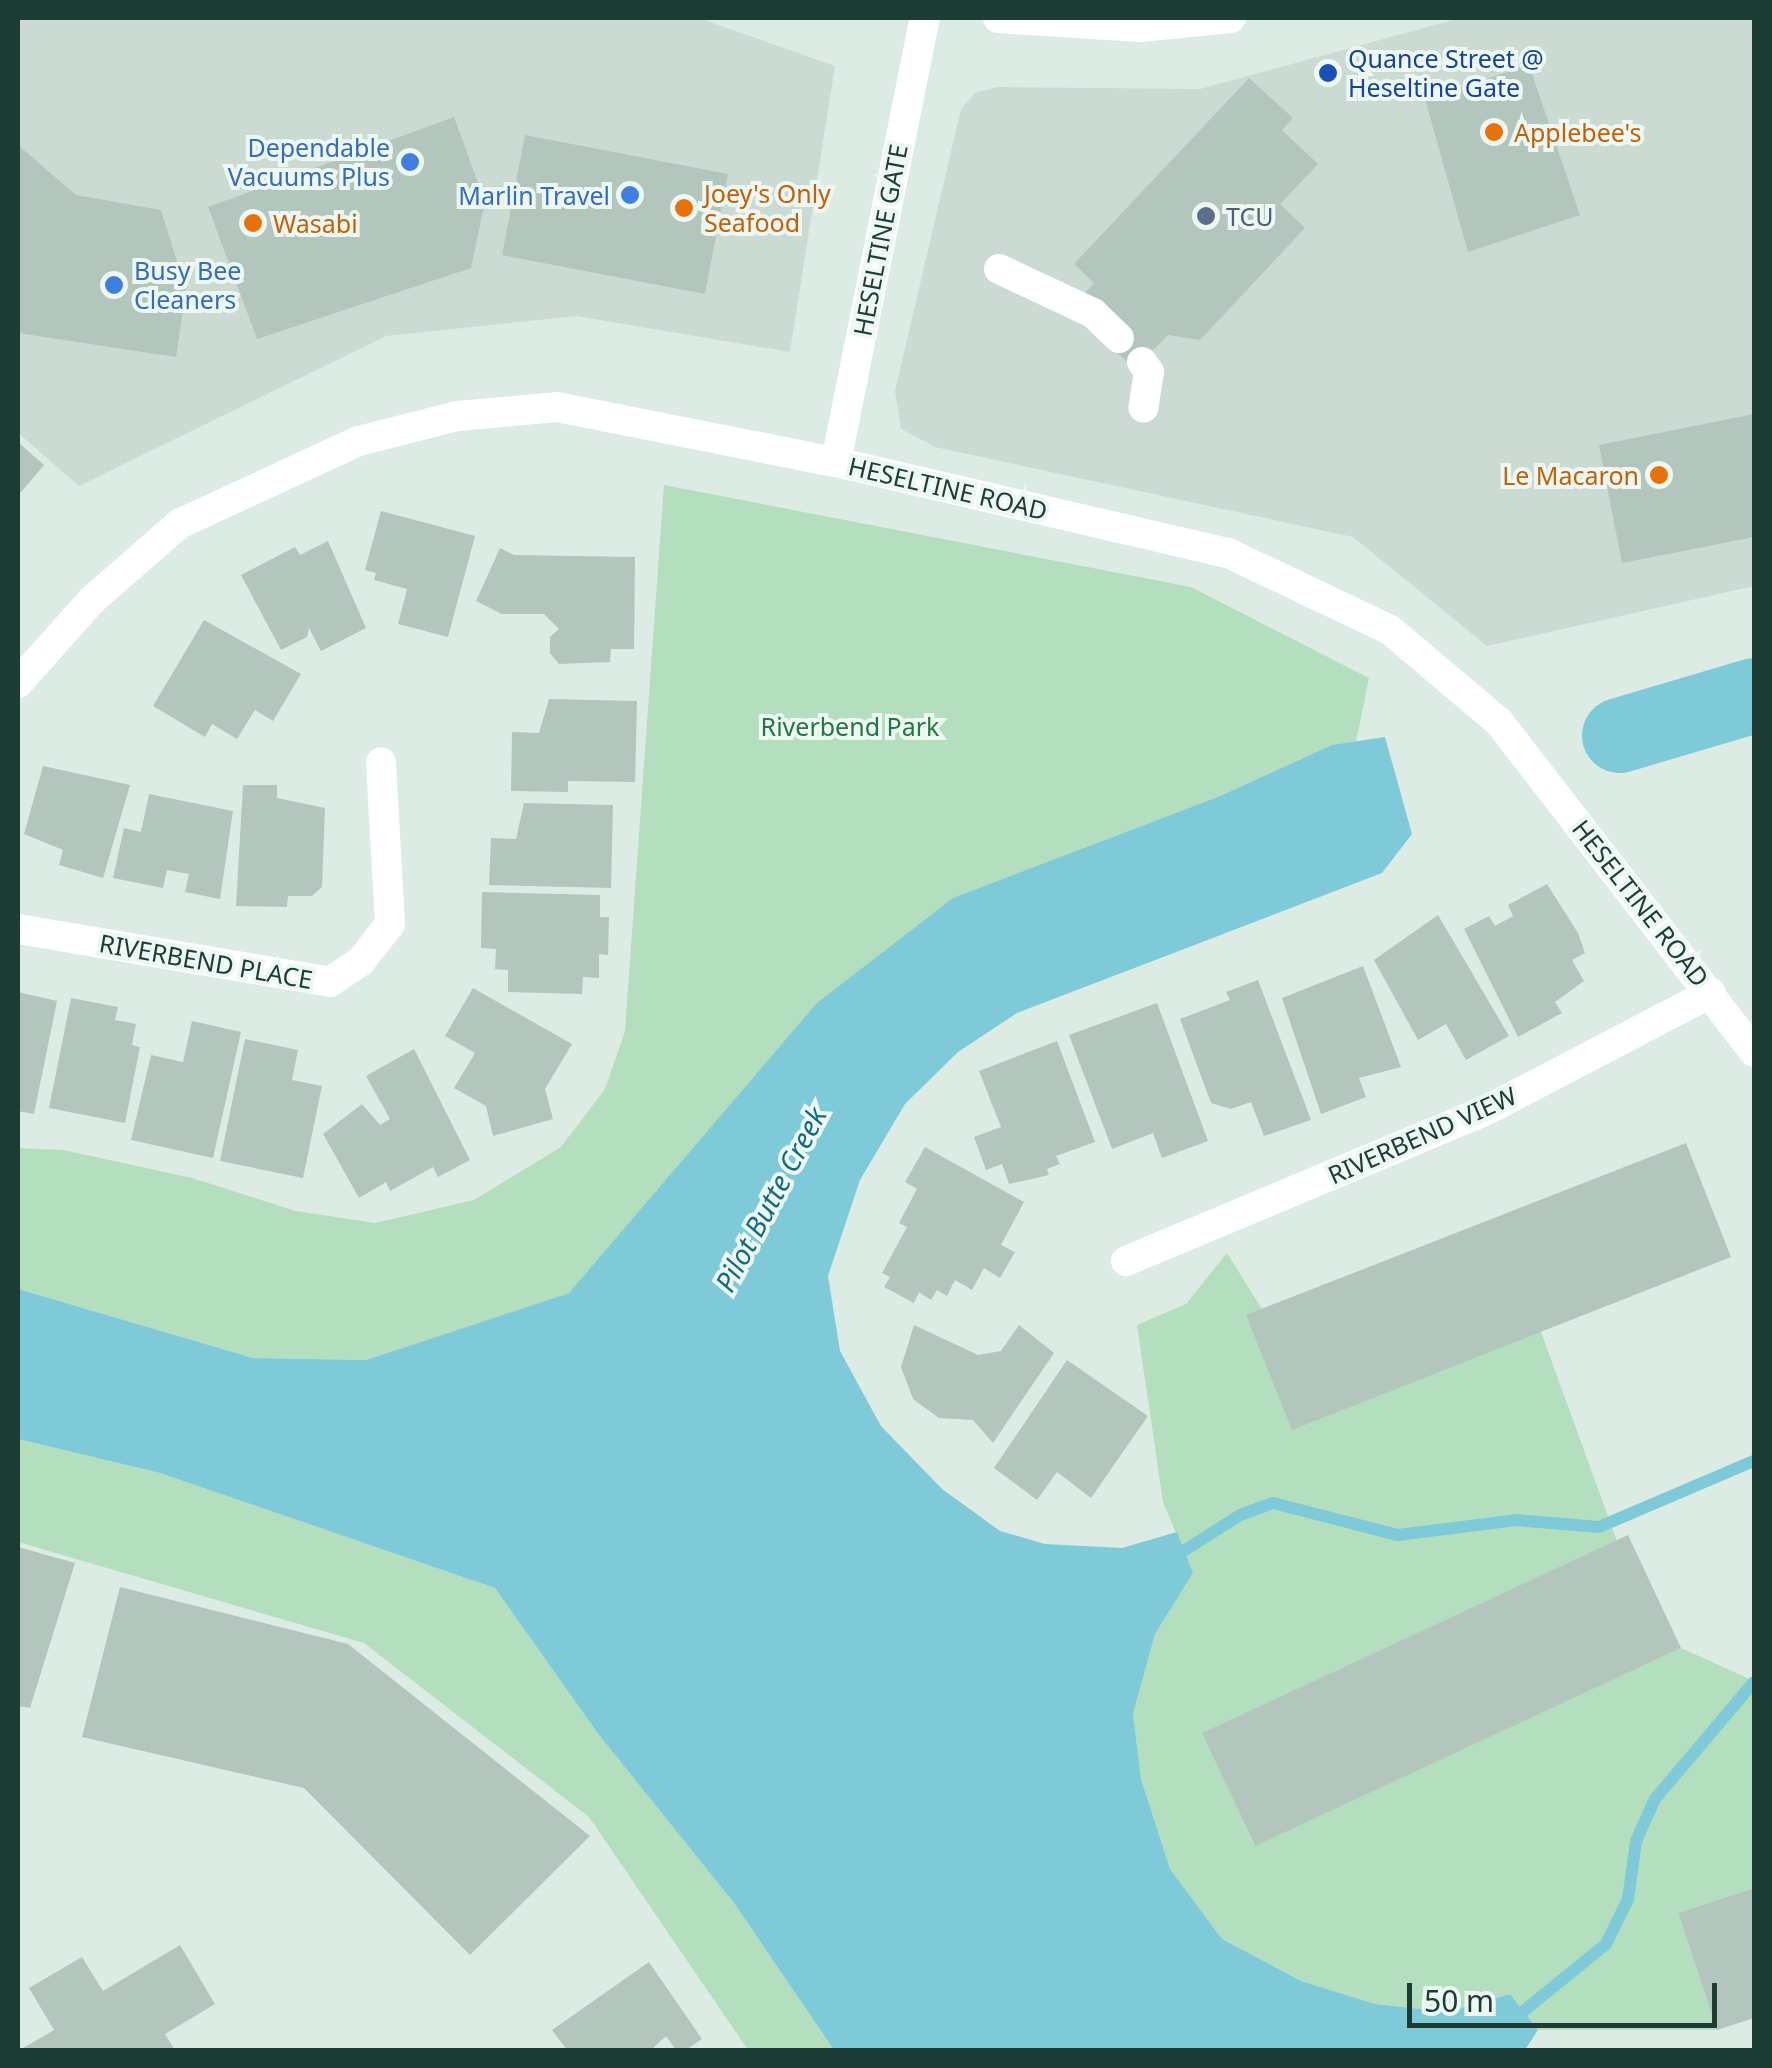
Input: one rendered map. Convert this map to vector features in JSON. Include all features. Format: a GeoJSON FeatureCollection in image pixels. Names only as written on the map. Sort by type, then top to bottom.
{"type":"FeatureCollection","features":[{"type":"Feature","properties":{"kind":"street","name":"HESELTINE GATE"},"geometry":{"type":"LineString","coordinates":[[836,462],[925,18]]}},
{"type":"Feature","properties":{"kind":"street"},"geometry":{"type":"LineString","coordinates":[[998,18],[1140,27],[1231,18]]}},
{"type":"Feature","properties":{"kind":"street"},"geometry":{"type":"LineString","coordinates":[[999,269],[1093,313],[1119,338]]}},
{"type":"Feature","properties":{"kind":"street"},"geometry":{"type":"LineString","coordinates":[[1142,362],[1150,372],[1143,408]]}},
{"type":"Feature","properties":{"kind":"street","name":"HESELTINE ROAD"},"geometry":{"type":"LineString","coordinates":[[18,683],[92,600],[180,524],[358,441],[456,416],[557,407],[836,462],[1228,553],[1390,630],[1499,722],[1754,1052]]}},
{"type":"Feature","properties":{"kind":"street","name":"RIVERBEND PLACE"},"geometry":{"type":"LineString","coordinates":[[18,929],[330,982],[361,962],[390,924],[381,762]]}},
{"type":"Feature","properties":{"kind":"street","name":"RIVERBEND VIEW"},"geometry":{"type":"LineString","coordinates":[[1126,1261],[1483,1112],[1711,993]]}},
{"type":"Feature","properties":{"kind":"shaded area"},"geometry":{"type":"Polygon","coordinates":[[[18,18],[699,18],[835,66],[790,352],[576,316],[386,336],[79,486],[18,433],[18,18]]]}},
{"type":"Feature","properties":{"kind":"shaded area"},"geometry":{"type":"Polygon","coordinates":[[[1460,18],[1754,18],[1754,586],[1487,646],[1353,537],[935,447],[901,429],[895,391],[961,109],[975,93],[997,87],[1200,89],[1460,18]]]}},
{"type":"Feature","properties":{"kind":"green space","name":"Riverbend Park"},"geometry":{"type":"Polygon","coordinates":[[[664,485],[1191,587],[1369,678],[1356,742],[1332,745],[1218,797],[636,1221],[569,1293],[366,1360],[253,1358],[18,1289],[18,1148],[63,1150],[192,1178],[296,1211],[375,1223],[474,1200],[561,1147],[605,1089],[625,1031],[664,485]]]}},
{"type":"Feature","properties":{"kind":"green space"},"geometry":{"type":"Polygon","coordinates":[[[1227,1253],[1262,1309],[1541,1332],[1617,1541],[1203,1733],[1254,1845],[1681,1648],[1754,1681],[1754,1888],[1678,1913],[1717,2030],[1538,2030],[1510,1994],[1448,2012],[1375,2004],[1301,1981],[1222,1939],[1170,1869],[1141,1779],[1133,1714],[1155,1634],[1193,1573],[1163,1502],[1137,1325],[1186,1304],[1227,1253]]]}},
{"type":"Feature","properties":{"kind":"green space"},"geometry":{"type":"Polygon","coordinates":[[[18,1439],[160,1473],[495,1588],[599,1735],[734,1903],[834,2050],[748,2050],[589,1817],[364,1643],[18,1542],[18,1439]]]}},
{"type":"Feature","properties":{"kind":"water"},"geometry":{"type":"Polygon","coordinates":[[[1385,737],[1412,834],[1382,873],[1017,1013],[958,1052],[905,1104],[860,1180],[828,1276],[840,1351],[881,1426],[942,1489],[1000,1531],[1045,1544],[1122,1548],[1177,1532],[1193,1573],[1155,1634],[1133,1714],[1141,1779],[1170,1869],[1222,1939],[1301,1981],[1375,2004],[1448,2012],[1510,1994],[1538,2030],[1525,2050],[834,2050],[734,1903],[599,1735],[495,1588],[160,1473],[18,1439],[18,1289],[253,1358],[366,1360],[569,1293],[817,1003],[953,898],[1218,797],[1332,745],[1385,737]]]}},
{"type":"Feature","properties":{"kind":"building","name":"Applebee's"},"geometry":{"type":"Polygon","coordinates":[[[1529,65],[1580,215],[1468,252],[1425,99],[1529,65]]]}},
{"type":"Feature","properties":{"kind":"building","name":"TCU"},"geometry":{"type":"Polygon","coordinates":[[[1249,78],[1293,118],[1282,130],[1318,164],[1280,204],[1305,228],[1200,340],[1168,335],[1135,369],[1111,347],[1084,294],[1094,283],[1074,264],[1249,78]]]}},
{"type":"Feature","properties":{"kind":"building"},"geometry":{"type":"Polygon","coordinates":[[[454,117],[485,202],[471,268],[257,339],[208,207],[454,117]]]}},
{"type":"Feature","properties":{"kind":"building"},"geometry":{"type":"Polygon","coordinates":[[[525,135],[728,174],[705,294],[502,255],[525,135]]]}},
{"type":"Feature","properties":{"kind":"building"},"geometry":{"type":"Polygon","coordinates":[[[18,145],[76,195],[161,210],[186,290],[176,357],[18,333],[18,145]]]}},
{"type":"Feature","properties":{"kind":"building"},"geometry":{"type":"Polygon","coordinates":[[[1754,414],[1754,537],[1622,563],[1599,445],[1754,414]]]}},
{"type":"Feature","properties":{"kind":"building"},"geometry":{"type":"Polygon","coordinates":[[[18,442],[44,465],[18,496],[18,442]]]}},
{"type":"Feature","properties":{"kind":"building"},"geometry":{"type":"Polygon","coordinates":[[[381,511],[475,536],[448,637],[398,624],[407,589],[374,580],[376,573],[365,570],[381,511]]]}},
{"type":"Feature","properties":{"kind":"building"},"geometry":{"type":"Polygon","coordinates":[[[328,541],[366,628],[321,651],[309,628],[307,637],[281,650],[241,575],[295,547],[300,555],[328,541]]]}},
{"type":"Feature","properties":{"kind":"building"},"geometry":{"type":"Polygon","coordinates":[[[500,548],[514,555],[635,557],[634,649],[611,649],[610,662],[559,664],[550,653],[550,637],[559,629],[544,614],[502,614],[476,601],[500,548]]]}},
{"type":"Feature","properties":{"kind":"building"},"geometry":{"type":"Polygon","coordinates":[[[204,620],[301,674],[273,721],[255,710],[237,739],[212,724],[205,737],[153,706],[204,620]]]}},
{"type":"Feature","properties":{"kind":"building"},"geometry":{"type":"Polygon","coordinates":[[[549,699],[637,701],[635,782],[568,781],[568,792],[511,791],[512,732],[539,733],[549,699]]]}},
{"type":"Feature","properties":{"kind":"building"},"geometry":{"type":"Polygon","coordinates":[[[43,766],[130,785],[103,878],[59,865],[63,850],[24,834],[43,766]]]}},
{"type":"Feature","properties":{"kind":"building"},"geometry":{"type":"Polygon","coordinates":[[[243,785],[277,785],[277,798],[325,808],[322,887],[312,896],[288,896],[287,907],[236,906],[243,785]]]}},
{"type":"Feature","properties":{"kind":"building"},"geometry":{"type":"Polygon","coordinates":[[[149,794],[233,811],[220,899],[185,892],[189,874],[167,870],[163,888],[113,878],[124,828],[141,832],[149,794]]]}},
{"type":"Feature","properties":{"kind":"building"},"geometry":{"type":"Polygon","coordinates":[[[524,803],[613,805],[611,888],[489,885],[491,838],[516,839],[524,803]]]}},
{"type":"Feature","properties":{"kind":"building"},"geometry":{"type":"Polygon","coordinates":[[[1547,884],[1578,933],[1585,953],[1572,960],[1584,981],[1555,1002],[1562,1013],[1518,1037],[1464,929],[1489,916],[1495,926],[1513,916],[1508,905],[1547,884]]]}},
{"type":"Feature","properties":{"kind":"building"},"geometry":{"type":"Polygon","coordinates":[[[482,892],[600,895],[600,917],[609,917],[608,955],[599,954],[599,978],[583,977],[582,994],[508,992],[508,970],[495,969],[496,949],[481,948],[482,892]]]}},
{"type":"Feature","properties":{"kind":"building"},"geometry":{"type":"Polygon","coordinates":[[[1438,915],[1509,1036],[1466,1060],[1446,1024],[1418,1040],[1374,960],[1438,915]]]}},
{"type":"Feature","properties":{"kind":"building"},"geometry":{"type":"Polygon","coordinates":[[[1363,966],[1401,1067],[1359,1078],[1366,1097],[1321,1114],[1282,998],[1363,966]]]}},
{"type":"Feature","properties":{"kind":"building"},"geometry":{"type":"Polygon","coordinates":[[[1258,980],[1311,1120],[1264,1136],[1251,1102],[1231,1109],[1211,1103],[1180,1019],[1230,1000],[1226,992],[1258,980]]]}},
{"type":"Feature","properties":{"kind":"building"},"geometry":{"type":"Polygon","coordinates":[[[473,988],[572,1044],[545,1089],[553,1119],[493,1136],[486,1106],[454,1088],[475,1053],[445,1036],[473,988]]]}},
{"type":"Feature","properties":{"kind":"building"},"geometry":{"type":"Polygon","coordinates":[[[18,992],[57,1001],[34,1114],[18,1111],[18,992]]]}},
{"type":"Feature","properties":{"kind":"building"},"geometry":{"type":"Polygon","coordinates":[[[71,998],[118,1007],[115,1020],[136,1024],[132,1045],[140,1047],[125,1123],[49,1108],[71,998]]]}},
{"type":"Feature","properties":{"kind":"building"},"geometry":{"type":"Polygon","coordinates":[[[1157,1003],[1208,1141],[1162,1158],[1153,1133],[1112,1149],[1069,1035],[1157,1003]]]}},
{"type":"Feature","properties":{"kind":"building"},"geometry":{"type":"Polygon","coordinates":[[[192,1021],[241,1032],[213,1158],[131,1140],[151,1055],[183,1062],[192,1021]]]}},
{"type":"Feature","properties":{"kind":"building"},"geometry":{"type":"Polygon","coordinates":[[[245,1039],[298,1050],[292,1080],[322,1086],[303,1178],[220,1161],[245,1039]]]}},
{"type":"Feature","properties":{"kind":"building"},"geometry":{"type":"Polygon","coordinates":[[[1057,1041],[1095,1142],[1056,1156],[1060,1164],[1047,1169],[1049,1175],[1009,1184],[1002,1164],[986,1170],[974,1137],[1001,1127],[979,1071],[1057,1041]]]}},
{"type":"Feature","properties":{"kind":"building"},"geometry":{"type":"Polygon","coordinates":[[[414,1049],[470,1160],[438,1177],[433,1167],[390,1191],[386,1182],[359,1198],[323,1134],[362,1104],[380,1125],[390,1119],[366,1076],[414,1049]]]}},
{"type":"Feature","properties":{"kind":"building"},"geometry":{"type":"Polygon","coordinates":[[[1686,1143],[1731,1257],[1292,1430],[1246,1315],[1686,1143]]]}},
{"type":"Feature","properties":{"kind":"building"},"geometry":{"type":"Polygon","coordinates":[[[925,1147],[1024,1202],[1001,1245],[1015,1252],[1000,1278],[984,1268],[972,1290],[955,1280],[947,1296],[937,1290],[931,1300],[919,1292],[914,1303],[884,1287],[890,1277],[882,1273],[907,1227],[899,1223],[917,1189],[905,1182],[925,1147]]]}},
{"type":"Feature","properties":{"kind":"building"},"geometry":{"type":"Polygon","coordinates":[[[914,1325],[978,1355],[1001,1351],[1019,1325],[1054,1353],[993,1443],[973,1420],[939,1418],[913,1399],[901,1367],[914,1325]]]}},
{"type":"Feature","properties":{"kind":"building"},"geometry":{"type":"Polygon","coordinates":[[[1067,1360],[1148,1416],[1091,1498],[1057,1472],[1037,1500],[994,1468],[1067,1360]]]}},
{"type":"Feature","properties":{"kind":"building"},"geometry":{"type":"Polygon","coordinates":[[[1628,1535],[1681,1648],[1255,1846],[1202,1733],[1628,1535]]]}},
{"type":"Feature","properties":{"kind":"building"},"geometry":{"type":"Polygon","coordinates":[[[18,1547],[75,1563],[30,1708],[18,1706],[18,1547]]]}},
{"type":"Feature","properties":{"kind":"building"},"geometry":{"type":"Polygon","coordinates":[[[120,1587],[348,1644],[590,1836],[470,1955],[304,1788],[82,1737],[120,1587]]]}},
{"type":"Feature","properties":{"kind":"building"},"geometry":{"type":"Polygon","coordinates":[[[1754,1888],[1754,2018],[1717,2030],[1678,1913],[1754,1888]]]}},
{"type":"Feature","properties":{"kind":"building"},"geometry":{"type":"Polygon","coordinates":[[[180,1945],[215,2004],[165,2034],[175,2050],[20,2050],[54,2030],[29,1988],[82,1957],[103,1991],[180,1945]]]}},
{"type":"Feature","properties":{"kind":"building"},"geometry":{"type":"Polygon","coordinates":[[[649,1962],[702,2039],[686,2050],[676,2050],[666,2036],[651,2050],[567,2050],[552,2030],[649,1962]]]}},
{"type":"Feature","properties":{"kind":"waterway","name":"Pilot Butte Creek"},"geometry":{"type":"LineString","coordinates":[[1619,735],[1754,695]]}},
{"type":"Feature","properties":{"kind":"waterway"},"geometry":{"type":"LineString","coordinates":[[1171,1559],[1240,1515],[1273,1503],[1398,1535],[1516,1520],[1599,1527],[1754,1461]]}},
{"type":"Feature","properties":{"kind":"waterway"},"geometry":{"type":"LineString","coordinates":[[1514,2019],[1606,1944],[1628,1899],[1636,1841],[1655,1799],[1754,1682]]}},
{"type":"Feature","properties":{"kind":"place","name":"Quance Street @ Heseltine Gate"},"geometry":{"type":"Point","coordinates":[1328,73]}},
{"type":"Feature","properties":{"kind":"place","name":"Applebee's"},"geometry":{"type":"Point","coordinates":[1494,132]}},
{"type":"Feature","properties":{"kind":"place","name":"Dependable Vacuums Plus"},"geometry":{"type":"Point","coordinates":[410,162]}},
{"type":"Feature","properties":{"kind":"place","name":"Marlin Travel"},"geometry":{"type":"Point","coordinates":[630,195]}},
{"type":"Feature","properties":{"kind":"place","name":"Joey's Only Seafood"},"geometry":{"type":"Point","coordinates":[684,208]}},
{"type":"Feature","properties":{"kind":"place","name":"TCU"},"geometry":{"type":"Point","coordinates":[1206,216]}},
{"type":"Feature","properties":{"kind":"place","name":"Wasabi"},"geometry":{"type":"Point","coordinates":[253,223]}},
{"type":"Feature","properties":{"kind":"place","name":"Busy Bee Cleaners"},"geometry":{"type":"Point","coordinates":[114,285]}},
{"type":"Feature","properties":{"kind":"place","name":"Le Macaron"},"geometry":{"type":"Point","coordinates":[1659,475]}}]}
